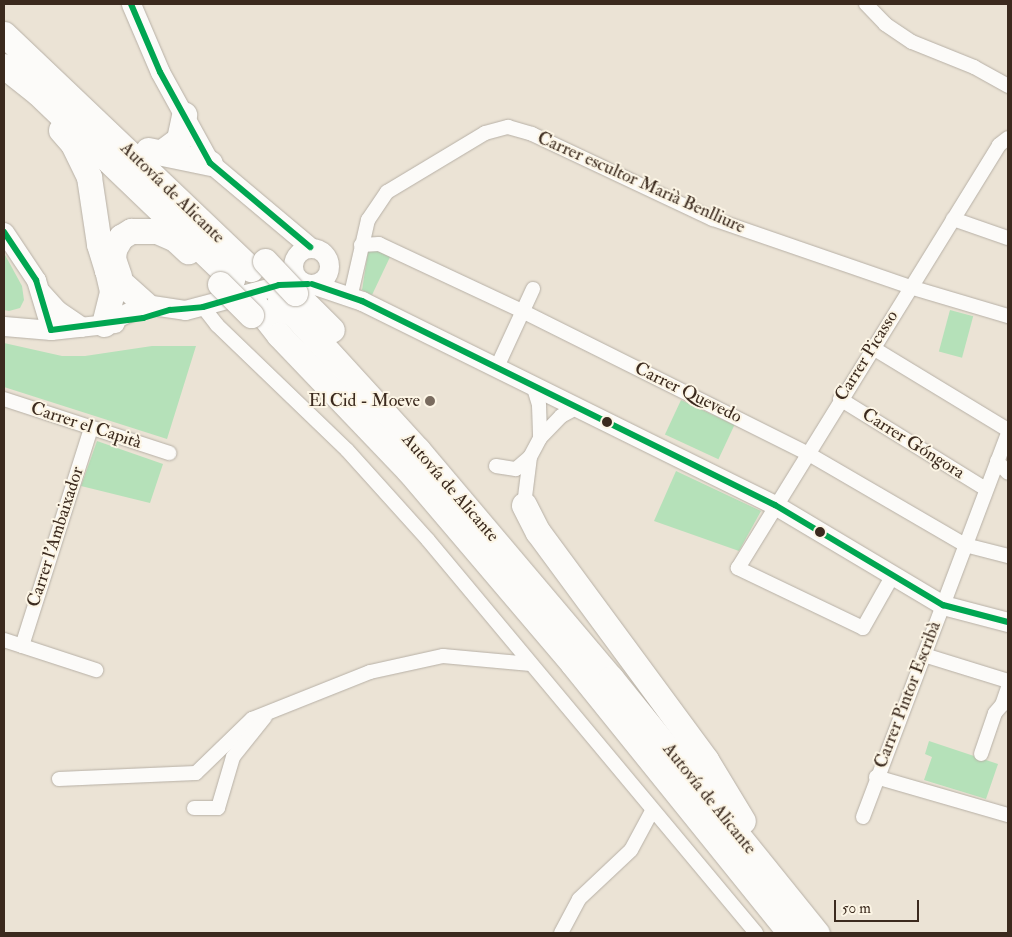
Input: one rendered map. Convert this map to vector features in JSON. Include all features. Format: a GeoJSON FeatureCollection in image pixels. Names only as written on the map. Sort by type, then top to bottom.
{"type":"FeatureCollection","features":[{"type":"Feature","properties":{"kind":"highway","name":"Autovía de Alicante"},"geometry":{"type":"LineString","coordinates":[[4,34],[55,80],[242,273]]}},
{"type":"Feature","properties":{"kind":"highway"},"geometry":{"type":"LineString","coordinates":[[7,69],[25,94],[73,144],[83,161],[89,178],[99,244],[112,291],[93,326]]}},
{"type":"Feature","properties":{"kind":"highway","name":"Autovía de Alicante"},"geometry":{"type":"LineString","coordinates":[[7,69],[38,93],[242,273],[283,296],[425,458],[611,678],[795,924]]}},
{"type":"Feature","properties":{"kind":"highway"},"geometry":{"type":"LineString","coordinates":[[55,80],[80,92],[155,151],[242,273]]}},
{"type":"Feature","properties":{"kind":"highway"},"geometry":{"type":"LineString","coordinates":[[155,151],[179,139],[184,116]]}},
{"type":"Feature","properties":{"kind":"highway"},"geometry":{"type":"LineString","coordinates":[[155,151],[210,163]]}},
{"type":"Feature","properties":{"kind":"highway"},"geometry":{"type":"LineString","coordinates":[[123,288],[114,264],[114,249],[121,237],[131,231],[142,229],[157,230],[283,296],[332,330]]}},
{"type":"Feature","properties":{"kind":"highway"},"geometry":{"type":"LineString","coordinates":[[107,270],[123,288],[144,304]]}},
{"type":"Feature","properties":{"kind":"highway","name":"Autovía de Alicante"},"geometry":{"type":"LineString","coordinates":[[283,296],[279,335],[415,478],[795,924],[817,933]]}},
{"type":"Feature","properties":{"kind":"highway"},"geometry":{"type":"LineString","coordinates":[[524,506],[538,532],[706,760],[741,818],[791,887],[795,924]]}},
{"type":"Feature","properties":{"kind":"street"},"geometry":{"type":"LineString","coordinates":[[131,4],[160,72],[210,163],[279,223],[310,247],[321,250],[338,281],[356,297],[775,505],[943,605],[1008,622]]}},
{"type":"Feature","properties":{"kind":"street"},"geometry":{"type":"LineString","coordinates":[[866,4],[884,24],[912,42],[974,68],[1008,86]]}},
{"type":"Feature","properties":{"kind":"street","name":"Carrer escultor Marià Benlliure"},"geometry":{"type":"LineString","coordinates":[[356,297],[356,281],[361,245],[368,220],[387,192],[485,133],[508,128],[532,134],[713,219],[910,287],[1008,316]]}},
{"type":"Feature","properties":{"kind":"street","name":"Carrer Picasso"},"geometry":{"type":"LineString","coordinates":[[893,575],[863,628],[738,568],[840,399],[1003,142]]}},
{"type":"Feature","properties":{"kind":"street"},"geometry":{"type":"LineString","coordinates":[[953,219],[1008,238]]}},
{"type":"Feature","properties":{"kind":"street"},"geometry":{"type":"LineString","coordinates":[[279,223],[292,246],[293,263]]}},
{"type":"Feature","properties":{"kind":"street"},"geometry":{"type":"LineString","coordinates":[[4,232],[40,291],[57,310],[93,326],[144,304],[170,310]]}},
{"type":"Feature","properties":{"kind":"street","name":"Carrer Quevedo"},"geometry":{"type":"LineString","coordinates":[[361,245],[380,244],[522,311],[807,453],[966,545],[1008,556]]}},
{"type":"Feature","properties":{"kind":"street"},"geometry":{"type":"LineString","coordinates":[[283,296],[293,263],[300,251],[310,247]]}},
{"type":"Feature","properties":{"kind":"street"},"geometry":{"type":"LineString","coordinates":[[283,296],[327,276],[329,265]]}},
{"type":"Feature","properties":{"kind":"street"},"geometry":{"type":"LineString","coordinates":[[497,367],[533,289]]}},
{"type":"Feature","properties":{"kind":"street"},"geometry":{"type":"LineString","coordinates":[[9,327],[32,312],[40,291]]}},
{"type":"Feature","properties":{"kind":"street"},"geometry":{"type":"LineString","coordinates":[[40,291],[51,330]]}},
{"type":"Feature","properties":{"kind":"street"},"geometry":{"type":"LineString","coordinates":[[9,327],[51,330],[93,326],[170,310],[283,296],[356,297]]}},
{"type":"Feature","properties":{"kind":"street"},"geometry":{"type":"LineString","coordinates":[[204,307],[217,325],[347,450],[428,540],[652,811],[756,933]]}},
{"type":"Feature","properties":{"kind":"street"},"geometry":{"type":"LineString","coordinates":[[873,348],[1008,431]]}},
{"type":"Feature","properties":{"kind":"street"},"geometry":{"type":"LineString","coordinates":[[533,385],[539,404],[540,438]]}},
{"type":"Feature","properties":{"kind":"street","name":"Carrer el Capità"},"geometry":{"type":"LineString","coordinates":[[4,399],[169,453]]}},
{"type":"Feature","properties":{"kind":"street","name":"Carrer Góngora"},"geometry":{"type":"LineString","coordinates":[[840,399],[986,489]]}},
{"type":"Feature","properties":{"kind":"street"},"geometry":{"type":"LineString","coordinates":[[524,506],[530,457],[540,438],[560,416],[578,407]]}},
{"type":"Feature","properties":{"kind":"street","name":"Carrer l'Ambaixador"},"geometry":{"type":"LineString","coordinates":[[22,646],[91,428]]}},
{"type":"Feature","properties":{"kind":"street","name":"Carrer Pintor Escribà"},"geometry":{"type":"LineString","coordinates":[[863,817],[876,777],[1008,431]]}},
{"type":"Feature","properties":{"kind":"street"},"geometry":{"type":"LineString","coordinates":[[496,466],[516,469],[530,457]]}},
{"type":"Feature","properties":{"kind":"street"},"geometry":{"type":"LineString","coordinates":[[997,461],[1008,473]]}},
{"type":"Feature","properties":{"kind":"street"},"geometry":{"type":"LineString","coordinates":[[4,640],[96,670]]}},
{"type":"Feature","properties":{"kind":"street"},"geometry":{"type":"LineString","coordinates":[[924,655],[1008,681]]}},
{"type":"Feature","properties":{"kind":"street"},"geometry":{"type":"LineString","coordinates":[[58,778],[196,773],[252,719],[265,716],[290,703],[370,672],[442,656],[531,664]]}},
{"type":"Feature","properties":{"kind":"street"},"geometry":{"type":"LineString","coordinates":[[981,754],[995,713],[1008,693]]}},
{"type":"Feature","properties":{"kind":"street"},"geometry":{"type":"LineString","coordinates":[[194,808],[218,808],[233,757],[265,716]]}},
{"type":"Feature","properties":{"kind":"street"},"geometry":{"type":"LineString","coordinates":[[876,777],[1008,815]]}},
{"type":"Feature","properties":{"kind":"street"},"geometry":{"type":"LineString","coordinates":[[561,933],[580,899],[631,850],[652,811]]}},
{"type":"Feature","properties":{"kind":"green space"},"geometry":{"type":"Polygon","coordinates":[[[374,249],[390,257],[372,295],[362,290],[368,252],[374,249]]]}},
{"type":"Feature","properties":{"kind":"green space"},"geometry":{"type":"Polygon","coordinates":[[[4,253],[22,286],[24,300],[20,308],[9,311],[4,310],[4,253]]]}},
{"type":"Feature","properties":{"kind":"green space"},"geometry":{"type":"Polygon","coordinates":[[[950,310],[973,316],[962,358],[939,352],[950,310]]]}},
{"type":"Feature","properties":{"kind":"green space"},"geometry":{"type":"Polygon","coordinates":[[[4,343],[62,356],[85,356],[152,346],[196,346],[167,439],[4,387],[4,343]]]}},
{"type":"Feature","properties":{"kind":"green space"},"geometry":{"type":"Polygon","coordinates":[[[681,400],[734,425],[718,459],[665,434],[681,400]]]}},
{"type":"Feature","properties":{"kind":"green space"},"geometry":{"type":"Polygon","coordinates":[[[97,441],[163,464],[150,503],[81,486],[97,441]]]}},
{"type":"Feature","properties":{"kind":"green space"},"geometry":{"type":"Polygon","coordinates":[[[676,471],[761,511],[739,551],[654,521],[676,471]]]}},
{"type":"Feature","properties":{"kind":"green space"},"geometry":{"type":"Polygon","coordinates":[[[929,741],[998,764],[986,799],[924,780],[932,757],[925,754],[929,741]]]}},
{"type":"Feature","properties":{"kind":"transit line"},"geometry":{"type":"LineString","coordinates":[[131,4],[160,72],[210,163],[310,247]]}},
{"type":"Feature","properties":{"kind":"transit line"},"geometry":{"type":"LineString","coordinates":[[4,232],[36,280],[51,330],[143,318],[170,310],[203,307],[279,285],[308,284]]}},
{"type":"Feature","properties":{"kind":"transit line"},"geometry":{"type":"LineString","coordinates":[[312,284],[362,301],[775,505],[943,605],[1008,622]]}},
{"type":"Feature","properties":{"kind":"place","name":"El Cid - Moeve"},"geometry":{"type":"Point","coordinates":[430,401]}}]}
